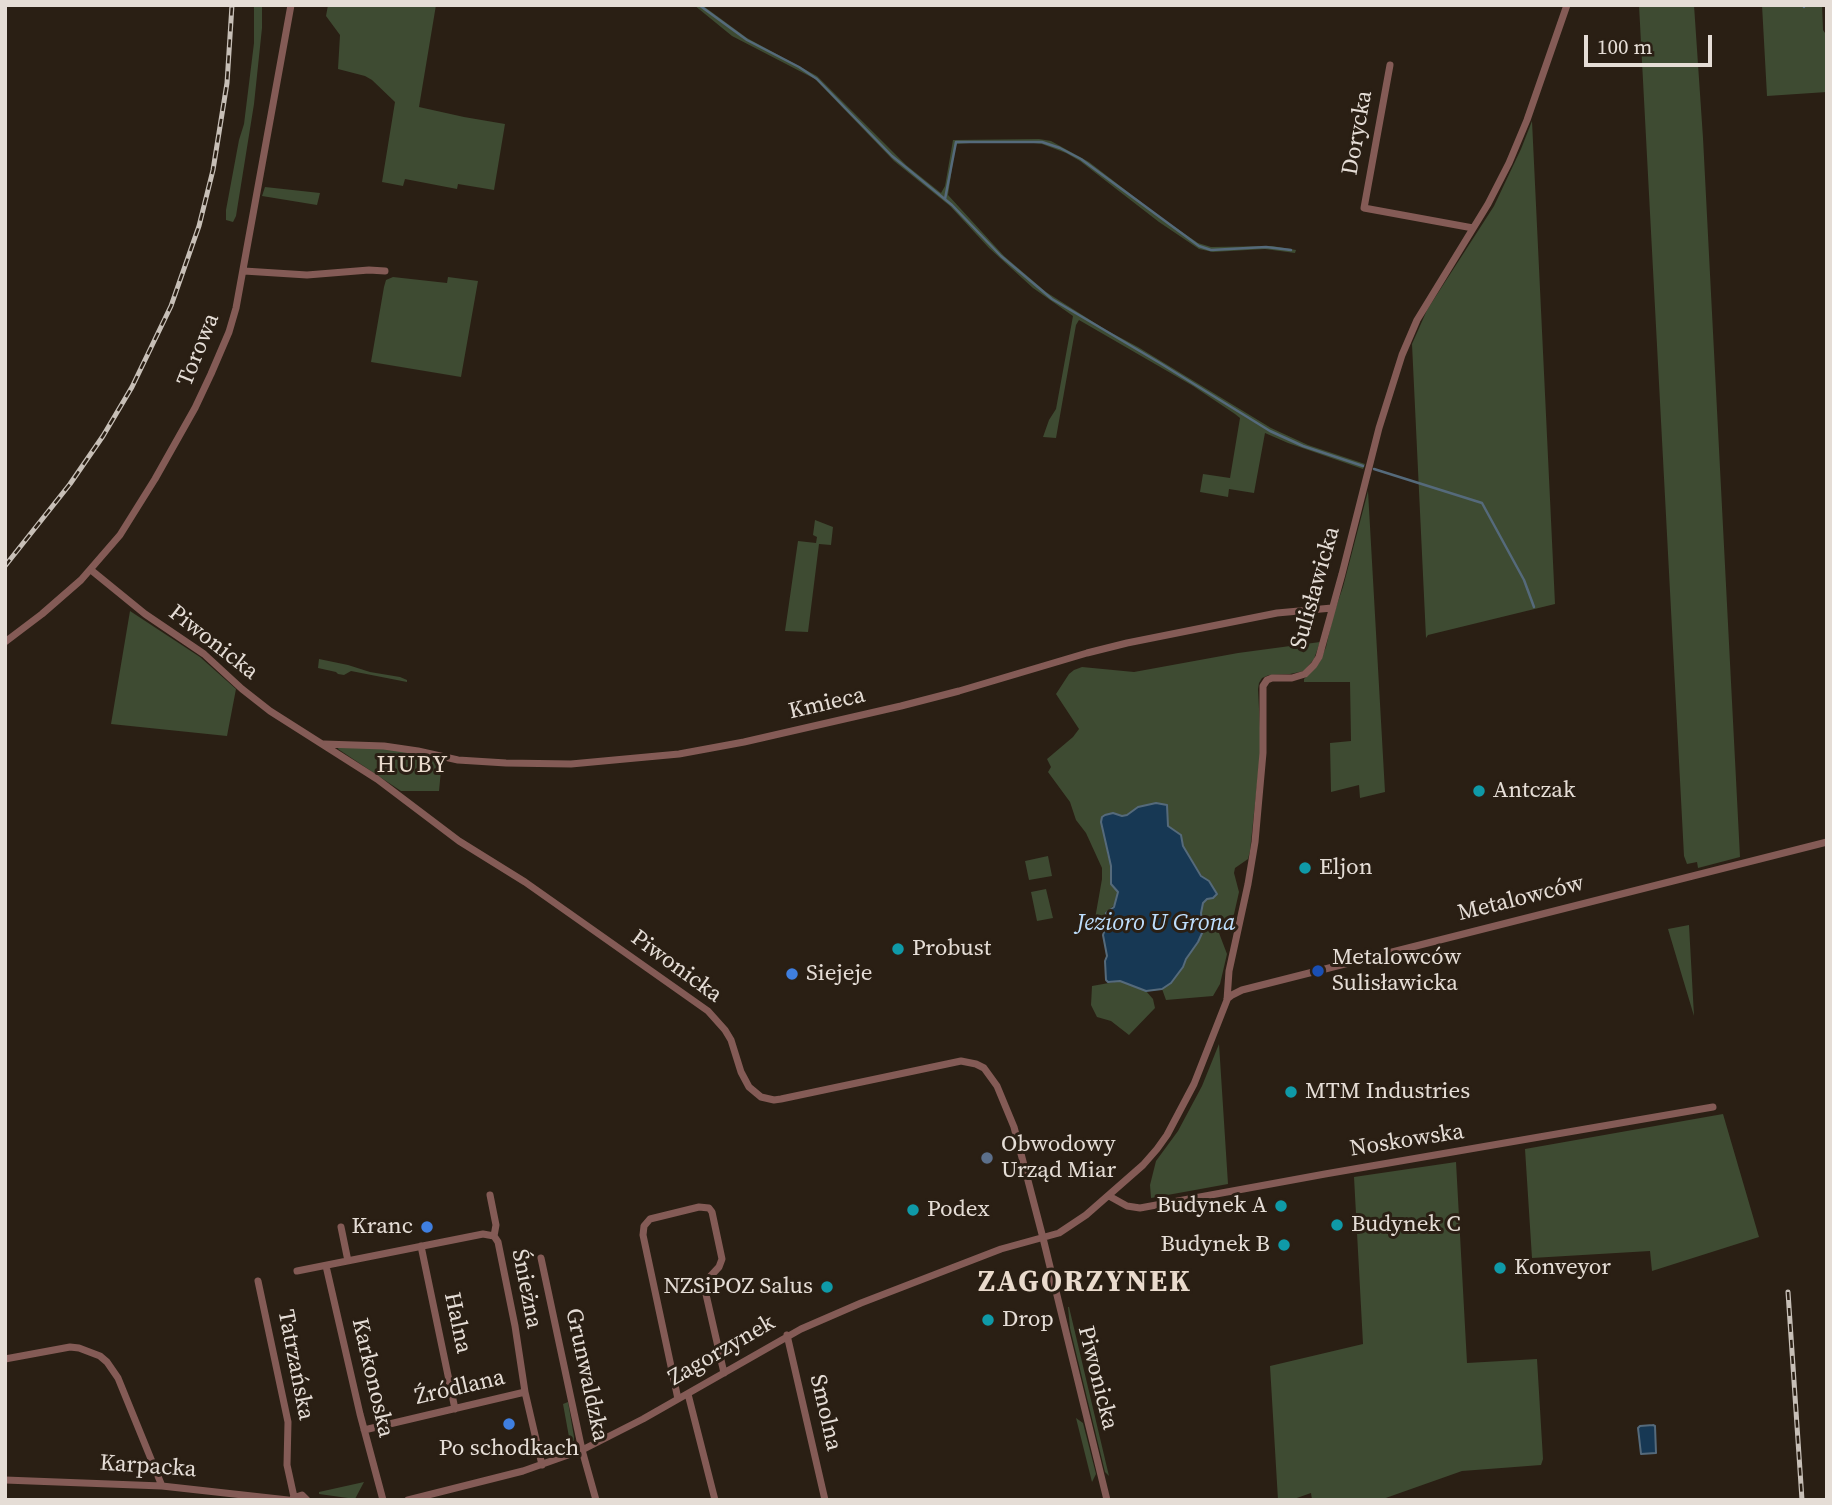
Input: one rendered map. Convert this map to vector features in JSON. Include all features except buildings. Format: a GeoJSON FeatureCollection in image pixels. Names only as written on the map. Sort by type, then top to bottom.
{"type":"FeatureCollection","features":[{"type":"Feature","properties":{"kind":"street","name":"Torowa"},"geometry":{"type":"LineString","coordinates":[[5,642],[55,603],[90,570],[133,518],[201,396],[220,355],[233,320],[244,271],[291,5]]}},
{"type":"Feature","properties":{"kind":"street","name":"Sulisławicka"},"geometry":{"type":"LineString","coordinates":[[1043,1238],[1073,1226],[1143,1164],[1167,1135],[1194,1084],[1227,1000],[1229,971],[1250,874],[1263,753],[1263,686],[1272,678],[1299,677],[1309,671],[1322,648],[1379,428],[1402,355],[1417,320],[1500,183],[1518,143],[1567,5]]}},
{"type":"Feature","properties":{"kind":"street","name":"Dorycka"},"geometry":{"type":"LineString","coordinates":[[1390,65],[1364,208],[1473,228]]}},
{"type":"Feature","properties":{"kind":"street"},"geometry":{"type":"LineString","coordinates":[[244,271],[307,275],[385,271]]}},
{"type":"Feature","properties":{"kind":"street","name":"Piwonicka"},"geometry":{"type":"LineString","coordinates":[[90,570],[152,619],[204,654],[270,711],[377,779],[459,842],[525,882],[708,1011],[731,1040],[741,1072],[749,1087],[761,1097],[781,1099],[961,1061],[976,1063],[984,1068],[997,1087],[1014,1127],[1107,1500]]}},
{"type":"Feature","properties":{"kind":"street","name":"Kmieca"},"geometry":{"type":"LineString","coordinates":[[323,744],[384,746],[458,760],[517,764],[582,763],[679,754],[901,706],[1127,643],[1278,613],[1332,608]]}},
{"type":"Feature","properties":{"kind":"street","name":"Metalowców"},"geometry":{"type":"LineString","coordinates":[[1227,1000],[1242,990],[1827,842]]}},
{"type":"Feature","properties":{"kind":"street","name":"Noskowska"},"geometry":{"type":"LineString","coordinates":[[1109,1196],[1127,1206],[1140,1208],[1713,1107]]}},
{"type":"Feature","properties":{"kind":"street"},"geometry":{"type":"LineString","coordinates":[[490,1195],[496,1225],[494,1236]]}},
{"type":"Feature","properties":{"kind":"street"},"geometry":{"type":"LineString","coordinates":[[678,1399],[643,1235],[644,1226],[654,1217],[699,1207],[709,1208],[712,1212],[722,1259],[719,1267],[706,1281],[705,1290],[724,1373]]}},
{"type":"Feature","properties":{"kind":"street"},"geometry":{"type":"LineString","coordinates":[[341,1227],[348,1261]]}},
{"type":"Feature","properties":{"kind":"street","name":"Śnieżna"},"geometry":{"type":"LineString","coordinates":[[297,1271],[483,1234],[494,1236],[498,1242],[525,1392],[542,1465]]}},
{"type":"Feature","properties":{"kind":"street","name":"Zagorzynek"},"geometry":{"type":"LineString","coordinates":[[582,1450],[688,1394],[787,1335],[1001,1249],[1043,1238]]}},
{"type":"Feature","properties":{"kind":"street","name":"Halna"},"geometry":{"type":"LineString","coordinates":[[421,1246],[455,1409]]}},
{"type":"Feature","properties":{"kind":"street","name":"Grunwaldzka"},"geometry":{"type":"LineString","coordinates":[[541,1258],[582,1450],[596,1500]]}},
{"type":"Feature","properties":{"kind":"street","name":"Karkonoska"},"geometry":{"type":"LineString","coordinates":[[326,1266],[383,1500]]}},
{"type":"Feature","properties":{"kind":"street","name":"Tatrzańska"},"geometry":{"type":"LineString","coordinates":[[258,1281],[288,1422],[287,1465],[291,1499]]}},
{"type":"Feature","properties":{"kind":"street","name":"Smolna"},"geometry":{"type":"LineString","coordinates":[[787,1335],[825,1500]]}},
{"type":"Feature","properties":{"kind":"street"},"geometry":{"type":"LineString","coordinates":[[5,1359],[70,1347],[91,1351],[100,1356],[118,1378],[162,1486]]}},
{"type":"Feature","properties":{"kind":"street","name":"Źródlana"},"geometry":{"type":"LineString","coordinates":[[364,1430],[525,1392]]}},
{"type":"Feature","properties":{"kind":"street"},"geometry":{"type":"LineString","coordinates":[[688,1394],[715,1500]]}},
{"type":"Feature","properties":{"kind":"street"},"geometry":{"type":"LineString","coordinates":[[408,1500],[542,1465],[582,1450]]}},
{"type":"Feature","properties":{"kind":"street","name":"Karpacka"},"geometry":{"type":"LineString","coordinates":[[5,1479],[162,1486],[291,1499],[302,1496],[307,1500]]}},
{"type":"Feature","properties":{"kind":"green space"},"geometry":{"type":"Polygon","coordinates":[[[254,5],[262,5],[262,28],[254,104],[233,222],[226,220],[226,210],[244,124],[254,43],[254,5]]]}},
{"type":"Feature","properties":{"kind":"green space"},"geometry":{"type":"Polygon","coordinates":[[[328,5],[436,5],[419,107],[505,124],[494,190],[458,184],[457,189],[405,179],[403,186],[382,182],[395,102],[372,80],[338,69],[340,35],[326,16],[328,5]]]}},
{"type":"Feature","properties":{"kind":"green space"},"geometry":{"type":"Polygon","coordinates":[[[694,5],[702,5],[747,38],[817,76],[906,165],[941,193],[945,186],[953,140],[1039,139],[1051,141],[1089,162],[1198,243],[1211,247],[1272,246],[1296,250],[1295,253],[1265,249],[1213,252],[1199,249],[1080,161],[1042,144],[970,143],[957,144],[955,148],[948,195],[1004,256],[1046,292],[1271,428],[1308,445],[1365,464],[1363,469],[1265,433],[1254,493],[1229,489],[1228,497],[1200,492],[1203,474],[1230,478],[1240,418],[1193,386],[1079,320],[1056,438],[1043,437],[1056,409],[1073,316],[1033,288],[989,248],[950,206],[894,161],[815,79],[732,36],[694,5]]]}},
{"type":"Feature","properties":{"kind":"green space"},"geometry":{"type":"Polygon","coordinates":[[[1639,5],[1694,5],[1740,857],[1698,868],[1697,862],[1687,864],[1684,856],[1639,5]]]}},
{"type":"Feature","properties":{"kind":"green space"},"geometry":{"type":"Polygon","coordinates":[[[1762,5],[1822,5],[1823,30],[1827,36],[1827,92],[1767,96],[1762,5]]]}},
{"type":"Feature","properties":{"kind":"green space"},"geometry":{"type":"Polygon","coordinates":[[[1532,121],[1555,604],[1428,635],[1426,638],[1412,344],[1427,310],[1494,206],[1532,121]]]}},
{"type":"Feature","properties":{"kind":"green space"},"geometry":{"type":"Polygon","coordinates":[[[265,187],[320,193],[317,205],[262,196],[265,187]]]}},
{"type":"Feature","properties":{"kind":"green space"},"geometry":{"type":"Polygon","coordinates":[[[393,277],[447,283],[448,277],[478,281],[461,377],[371,362],[384,287],[386,280],[393,277]]]}},
{"type":"Feature","properties":{"kind":"green space"},"geometry":{"type":"Polygon","coordinates":[[[1368,491],[1385,792],[1360,798],[1359,785],[1331,792],[1330,743],[1351,741],[1350,682],[1304,682],[1304,679],[1319,663],[1326,647],[1368,491]]]}},
{"type":"Feature","properties":{"kind":"green space"},"geometry":{"type":"Polygon","coordinates":[[[815,520],[833,527],[831,545],[819,544],[808,632],[785,631],[798,541],[816,543],[817,537],[813,535],[815,520]]]}},
{"type":"Feature","properties":{"kind":"green space"},"geometry":{"type":"Polygon","coordinates":[[[130,611],[200,657],[236,689],[227,736],[111,724],[130,611]]]}},
{"type":"Feature","properties":{"kind":"green space"},"geometry":{"type":"Polygon","coordinates":[[[1320,642],[1314,659],[1304,671],[1269,675],[1259,683],[1261,747],[1250,851],[1248,859],[1235,868],[1239,892],[1232,923],[1220,929],[1219,933],[1227,954],[1220,984],[1213,996],[1166,1000],[1162,989],[1171,983],[1183,967],[1203,931],[1201,913],[1203,903],[1207,899],[1204,879],[1177,832],[1168,826],[1167,805],[1138,807],[1127,815],[1118,814],[1107,852],[1111,866],[1111,884],[1118,892],[1116,903],[1106,913],[1104,932],[1093,930],[1102,868],[1086,833],[1076,820],[1070,802],[1048,772],[1051,767],[1047,759],[1079,729],[1056,694],[1069,674],[1082,667],[1134,672],[1238,653],[1320,642]]]}},
{"type":"Feature","properties":{"kind":"green space"},"geometry":{"type":"Polygon","coordinates":[[[319,659],[400,677],[407,682],[351,671],[344,675],[338,674],[318,668],[319,659]]]}},
{"type":"Feature","properties":{"kind":"green space"},"geometry":{"type":"Polygon","coordinates":[[[339,746],[403,751],[442,760],[439,791],[401,791],[338,749],[339,746]]]}},
{"type":"Feature","properties":{"kind":"green space"},"geometry":{"type":"Polygon","coordinates":[[[1048,856],[1052,876],[1029,880],[1025,861],[1048,856]]]}},
{"type":"Feature","properties":{"kind":"green space"},"geometry":{"type":"Polygon","coordinates":[[[1046,889],[1053,918],[1037,921],[1031,892],[1046,889]]]}},
{"type":"Feature","properties":{"kind":"green space"},"geometry":{"type":"Polygon","coordinates":[[[1689,925],[1694,1016],[1668,929],[1689,925]]]}},
{"type":"Feature","properties":{"kind":"green space"},"geometry":{"type":"Polygon","coordinates":[[[1120,981],[1146,991],[1153,999],[1155,1008],[1129,1035],[1111,1021],[1097,1017],[1091,1005],[1092,986],[1120,981]]]}},
{"type":"Feature","properties":{"kind":"green space"},"geometry":{"type":"Polygon","coordinates":[[[1219,1044],[1228,1184],[1151,1198],[1150,1185],[1156,1161],[1178,1131],[1202,1086],[1219,1044]]]}},
{"type":"Feature","properties":{"kind":"green space"},"geometry":{"type":"Polygon","coordinates":[[[1723,1114],[1759,1237],[1652,1271],[1650,1251],[1532,1258],[1525,1149],[1723,1114]]]}},
{"type":"Feature","properties":{"kind":"green space"},"geometry":{"type":"Polygon","coordinates":[[[1456,1162],[1467,1363],[1537,1359],[1543,1459],[1541,1465],[1462,1471],[1380,1500],[1312,1500],[1311,1493],[1291,1500],[1278,1500],[1270,1366],[1363,1344],[1354,1177],[1456,1162]]]}},
{"type":"Feature","properties":{"kind":"green space"},"geometry":{"type":"Polygon","coordinates":[[[1068,1307],[1109,1476],[1105,1472],[1070,1328],[1068,1307]]]}},
{"type":"Feature","properties":{"kind":"green space"},"geometry":{"type":"Polygon","coordinates":[[[568,1402],[573,1446],[560,1455],[559,1452],[547,1453],[544,1446],[549,1450],[568,1443],[563,1404],[568,1402]]]}},
{"type":"Feature","properties":{"kind":"green space"},"geometry":{"type":"Polygon","coordinates":[[[1076,1418],[1083,1423],[1096,1474],[1092,1482],[1076,1418]]]}},
{"type":"Feature","properties":{"kind":"green space"},"geometry":{"type":"Polygon","coordinates":[[[364,1482],[355,1499],[319,1494],[319,1492],[364,1482]]]}},
{"type":"Feature","properties":{"kind":"water","name":"Jezioro U Grona"},"geometry":{"type":"Polygon","coordinates":[[[1156,803],[1167,805],[1168,826],[1181,835],[1183,846],[1201,876],[1209,881],[1217,894],[1203,903],[1203,931],[1183,967],[1171,983],[1162,989],[1146,991],[1120,981],[1106,980],[1107,956],[1103,935],[1107,923],[1106,913],[1114,907],[1118,892],[1111,884],[1111,866],[1101,822],[1105,815],[1127,815],[1138,807],[1156,803]]]}},
{"type":"Feature","properties":{"kind":"water"},"geometry":{"type":"Polygon","coordinates":[[[1653,1425],[1656,1453],[1641,1454],[1638,1428],[1653,1425]]]}},
{"type":"Feature","properties":{"kind":"waterway"},"geometry":{"type":"LineString","coordinates":[[699,5],[747,40],[817,79],[892,156],[952,205],[1001,256],[1052,299],[1270,431],[1303,446],[1363,466]]}},
{"type":"Feature","properties":{"kind":"waterway"},"geometry":{"type":"LineString","coordinates":[[945,199],[956,142],[1042,142],[1081,159],[1199,246],[1211,250],[1266,247],[1291,250]]}},
{"type":"Feature","properties":{"kind":"waterway"},"geometry":{"type":"LineString","coordinates":[[1374,469],[1482,503],[1524,580],[1534,607]]}},
{"type":"Feature","properties":{"kind":"railway"},"geometry":{"type":"LineString","coordinates":[[5,566],[70,484],[103,436],[132,387],[171,306],[199,226],[213,170],[227,83],[232,5]]}},
{"type":"Feature","properties":{"kind":"railway"},"geometry":{"type":"LineString","coordinates":[[1788,1292],[1802,1500]]}},
{"type":"Feature","properties":{"kind":"place","name":"Antczak"},"geometry":{"type":"Point","coordinates":[1479,791]}},
{"type":"Feature","properties":{"kind":"place","name":"Eljon"},"geometry":{"type":"Point","coordinates":[1305,868]}},
{"type":"Feature","properties":{"kind":"place","name":"Probust"},"geometry":{"type":"Point","coordinates":[898,949]}},
{"type":"Feature","properties":{"kind":"place","name":"Metalowców Sulisławicka"},"geometry":{"type":"Point","coordinates":[1318,971]}},
{"type":"Feature","properties":{"kind":"place","name":"Siejeje"},"geometry":{"type":"Point","coordinates":[792,974]}},
{"type":"Feature","properties":{"kind":"place","name":"MTM Industries"},"geometry":{"type":"Point","coordinates":[1291,1092]}},
{"type":"Feature","properties":{"kind":"place","name":"Obwodowy Urząd Miar"},"geometry":{"type":"Point","coordinates":[987,1158]}},
{"type":"Feature","properties":{"kind":"place","name":"Budynek A"},"geometry":{"type":"Point","coordinates":[1281,1206]}},
{"type":"Feature","properties":{"kind":"place","name":"Podex"},"geometry":{"type":"Point","coordinates":[913,1210]}},
{"type":"Feature","properties":{"kind":"place","name":"Budynek C"},"geometry":{"type":"Point","coordinates":[1337,1225]}},
{"type":"Feature","properties":{"kind":"place","name":"Kranc"},"geometry":{"type":"Point","coordinates":[427,1227]}},
{"type":"Feature","properties":{"kind":"place","name":"Budynek B"},"geometry":{"type":"Point","coordinates":[1284,1245]}},
{"type":"Feature","properties":{"kind":"place","name":"Konveyor"},"geometry":{"type":"Point","coordinates":[1500,1268]}},
{"type":"Feature","properties":{"kind":"place","name":"NZSiPOZ Salus"},"geometry":{"type":"Point","coordinates":[827,1287]}},
{"type":"Feature","properties":{"kind":"place","name":"Drop"},"geometry":{"type":"Point","coordinates":[988,1320]}},
{"type":"Feature","properties":{"kind":"place","name":"Po schodkach"},"geometry":{"type":"Point","coordinates":[509,1424]}},
{"type":"Feature","properties":{"kind":"district","name":"HUBY"},"geometry":{"type":"Point","coordinates":[413,766]}},
{"type":"Feature","properties":{"kind":"district","name":"ZAGORZYNEK"},"geometry":{"type":"Point","coordinates":[1085,1283]}}]}
